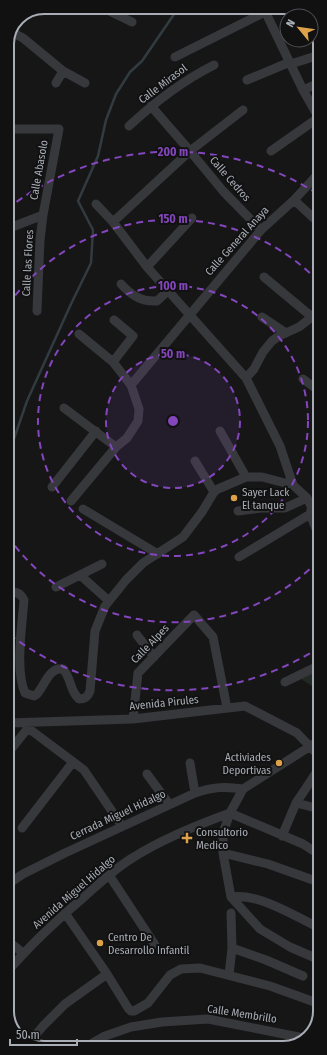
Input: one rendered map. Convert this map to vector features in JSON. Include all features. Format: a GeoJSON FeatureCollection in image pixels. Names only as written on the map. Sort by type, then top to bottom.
{"type":"FeatureCollection","features":[{"type":"Feature","properties":{"kind":"street"},"geometry":{"type":"LineString","coordinates":[[117,14],[132,22]]}},
{"type":"Feature","properties":{"kind":"street","name":"Calle Mirasol"},"geometry":{"type":"LineString","coordinates":[[175,57],[256,14]]}},
{"type":"Feature","properties":{"kind":"street","name":"Calle Mirasol"},"geometry":{"type":"LineString","coordinates":[[267,14],[279,31]]}},
{"type":"Feature","properties":{"kind":"street"},"geometry":{"type":"LineString","coordinates":[[16,34],[23,38],[63,71],[85,83]]}},
{"type":"Feature","properties":{"kind":"street","name":"Calle Mirasol"},"geometry":{"type":"LineString","coordinates":[[286,48],[290,63],[313,108]]}},
{"type":"Feature","properties":{"kind":"street"},"geometry":{"type":"LineString","coordinates":[[247,80],[290,63],[313,57]]}},
{"type":"Feature","properties":{"kind":"street","name":"Calle Mirasol"},"geometry":{"type":"LineString","coordinates":[[129,126],[151,106],[180,84],[214,64]]}},
{"type":"Feature","properties":{"kind":"street"},"geometry":{"type":"LineString","coordinates":[[56,83],[63,71]]}},
{"type":"Feature","properties":{"kind":"street"},"geometry":{"type":"LineString","coordinates":[[303,90],[313,85]]}},
{"type":"Feature","properties":{"kind":"street","name":"Calle Cedros"},"geometry":{"type":"LineString","coordinates":[[151,106],[223,191],[261,230]]}},
{"type":"Feature","properties":{"kind":"street"},"geometry":{"type":"LineString","coordinates":[[113,222],[190,151],[243,110]]}},
{"type":"Feature","properties":{"kind":"street"},"geometry":{"type":"LineString","coordinates":[[271,152],[313,122]]}},
{"type":"Feature","properties":{"kind":"street","name":"Calle Abasolo"},"geometry":{"type":"LineString","coordinates":[[14,129],[59,129],[42,215]]}},
{"type":"Feature","properties":{"kind":"street","name":"Calle General Anaya"},"geometry":{"type":"LineString","coordinates":[[131,385],[261,230],[294,200],[313,179]]}},
{"type":"Feature","properties":{"kind":"street"},"geometry":{"type":"LineString","coordinates":[[294,200],[313,217]]}},
{"type":"Feature","properties":{"kind":"street"},"geometry":{"type":"LineString","coordinates":[[96,204],[113,222],[147,267],[246,378],[280,446],[293,485],[313,507]]}},
{"type":"Feature","properties":{"kind":"street"},"geometry":{"type":"LineString","coordinates":[[14,226],[42,215]]}},
{"type":"Feature","properties":{"kind":"street","name":"Calle las Flores"},"geometry":{"type":"LineString","coordinates":[[37,311],[42,215]]}},
{"type":"Feature","properties":{"kind":"street"},"geometry":{"type":"LineString","coordinates":[[147,267],[192,218]]}},
{"type":"Feature","properties":{"kind":"street"},"geometry":{"type":"LineString","coordinates":[[246,378],[254,369],[272,341],[299,327],[312,317],[264,277]]}},
{"type":"Feature","properties":{"kind":"street"},"geometry":{"type":"LineString","coordinates":[[121,284],[129,292],[149,302],[157,301],[169,290]]}},
{"type":"Feature","properties":{"kind":"street"},"geometry":{"type":"LineString","coordinates":[[262,317],[286,333]]}},
{"type":"Feature","properties":{"kind":"street"},"geometry":{"type":"LineString","coordinates":[[113,362],[133,336],[114,320]]}},
{"type":"Feature","properties":{"kind":"street"},"geometry":{"type":"LineString","coordinates":[[71,501],[116,447],[127,438],[138,421],[139,409],[131,385],[113,362],[79,334]]}},
{"type":"Feature","properties":{"kind":"street"},"geometry":{"type":"LineString","coordinates":[[303,379],[313,386]]}},
{"type":"Feature","properties":{"kind":"street"},"geometry":{"type":"LineString","coordinates":[[64,408],[116,447]]}},
{"type":"Feature","properties":{"kind":"street"},"geometry":{"type":"LineString","coordinates":[[52,487],[96,431]]}},
{"type":"Feature","properties":{"kind":"street"},"geometry":{"type":"LineString","coordinates":[[220,431],[246,477]]}},
{"type":"Feature","properties":{"kind":"street"},"geometry":{"type":"LineString","coordinates":[[195,461],[213,491]]}},
{"type":"Feature","properties":{"kind":"street"},"geometry":{"type":"LineString","coordinates":[[14,591],[22,595],[24,600],[20,660],[25,693],[34,696],[40,691],[52,671],[58,668],[63,669],[69,676],[75,695],[79,699],[84,699],[88,696],[90,691],[95,630],[110,601],[126,580],[143,563],[183,537],[202,512],[213,491],[246,477],[262,477],[293,485]]}},
{"type":"Feature","properties":{"kind":"street"},"geometry":{"type":"LineString","coordinates":[[238,511],[261,508],[313,508]]}},
{"type":"Feature","properties":{"kind":"street"},"geometry":{"type":"LineString","coordinates":[[83,509],[158,554]]}},
{"type":"Feature","properties":{"kind":"street"},"geometry":{"type":"LineString","coordinates":[[239,557],[313,509]]}},
{"type":"Feature","properties":{"kind":"street"},"geometry":{"type":"LineString","coordinates":[[56,587],[102,564]]}},
{"type":"Feature","properties":{"kind":"street"},"geometry":{"type":"LineString","coordinates":[[80,575],[110,601]]}},
{"type":"Feature","properties":{"kind":"street","name":"Calle Alpes"},"geometry":{"type":"LineString","coordinates":[[133,719],[138,672],[194,615],[213,637],[226,708]]}},
{"type":"Feature","properties":{"kind":"street"},"geometry":{"type":"LineString","coordinates":[[137,635],[154,657]]}},
{"type":"Feature","properties":{"kind":"street"},"geometry":{"type":"LineString","coordinates":[[285,682],[313,668]]}},
{"type":"Feature","properties":{"kind":"street","name":"Avenida Pirules"},"geometry":{"type":"LineString","coordinates":[[14,724],[28,725],[133,719],[245,706],[297,733],[313,749]]}},
{"type":"Feature","properties":{"kind":"street"},"geometry":{"type":"LineString","coordinates":[[14,745],[28,725],[84,770],[122,826]]}},
{"type":"Feature","properties":{"kind":"street"},"geometry":{"type":"LineString","coordinates":[[313,744],[243,788],[230,813],[223,833],[223,853],[231,897],[260,929],[313,957]]}},
{"type":"Feature","properties":{"kind":"street"},"geometry":{"type":"LineString","coordinates":[[22,828],[73,762]]}},
{"type":"Feature","properties":{"kind":"street"},"geometry":{"type":"LineString","coordinates":[[190,763],[195,793]]}},
{"type":"Feature","properties":{"kind":"street"},"geometry":{"type":"LineString","coordinates":[[147,774],[169,804]]}},
{"type":"Feature","properties":{"kind":"street"},"geometry":{"type":"LineString","coordinates":[[282,836],[296,803],[313,778]]}},
{"type":"Feature","properties":{"kind":"street","name":"Cerrada Miguel Hidalgo"},"geometry":{"type":"LineString","coordinates":[[14,880],[23,874],[122,826],[195,793],[210,788],[228,786],[243,788]]}},
{"type":"Feature","properties":{"kind":"street"},"geometry":{"type":"LineString","coordinates":[[296,803],[313,807]]}},
{"type":"Feature","properties":{"kind":"street"},"geometry":{"type":"LineString","coordinates":[[230,813],[303,844],[313,850]]}},
{"type":"Feature","properties":{"kind":"street","name":"Avenida Miguel Hidalgo"},"geometry":{"type":"LineString","coordinates":[[14,964],[23,953],[65,913],[109,875],[133,857],[171,836],[230,813]]}},
{"type":"Feature","properties":{"kind":"street"},"geometry":{"type":"LineString","coordinates":[[223,853],[268,864],[313,880]]}},
{"type":"Feature","properties":{"kind":"street"},"geometry":{"type":"LineString","coordinates":[[109,875],[156,945]]}},
{"type":"Feature","properties":{"kind":"street"},"geometry":{"type":"LineString","coordinates":[[231,897],[240,896],[265,902],[313,925]]}},
{"type":"Feature","properties":{"kind":"street"},"geometry":{"type":"LineString","coordinates":[[65,913],[131,1011],[134,1011],[148,1003],[170,975],[181,970],[200,968],[229,974],[270,986],[313,1001]]}},
{"type":"Feature","properties":{"kind":"street"},"geometry":{"type":"LineString","coordinates":[[229,974],[232,948],[231,913]]}},
{"type":"Feature","properties":{"kind":"street"},"geometry":{"type":"LineString","coordinates":[[14,946],[23,953]]}},
{"type":"Feature","properties":{"kind":"street"},"geometry":{"type":"LineString","coordinates":[[232,948],[304,976]]}},
{"type":"Feature","properties":{"kind":"street"},"geometry":{"type":"LineString","coordinates":[[32,1039],[65,1004],[107,974]]}},
{"type":"Feature","properties":{"kind":"street","name":"Calle Membrillo"},"geometry":{"type":"LineString","coordinates":[[96,1041],[105,1036],[131,1027],[162,1022],[208,1019],[298,1037]]}},
{"type":"Feature","properties":{"kind":"shaded area"},"geometry":{"type":"Polygon","coordinates":[[[313,670],[313,687],[298,677],[313,670]]]}},
{"type":"Feature","properties":{"kind":"waterway"},"geometry":{"type":"LineString","coordinates":[[14,439],[27,401],[91,263],[93,230],[78,201],[98,156],[106,120],[116,94],[130,72],[142,61],[174,14]]}},
{"type":"Feature","properties":{"kind":"place","name":"Sayer Lack El tanque"},"geometry":{"type":"Point","coordinates":[234,498]}},
{"type":"Feature","properties":{"kind":"place","name":"Activiades Deportivas"},"geometry":{"type":"Point","coordinates":[279,763]}},
{"type":"Feature","properties":{"kind":"place","name":"Consultorio Medico"},"geometry":{"type":"Point","coordinates":[187,838]}},
{"type":"Feature","properties":{"kind":"place","name":"Centro De Desarrollo Infantil"},"geometry":{"type":"Point","coordinates":[100,943]}}]}
